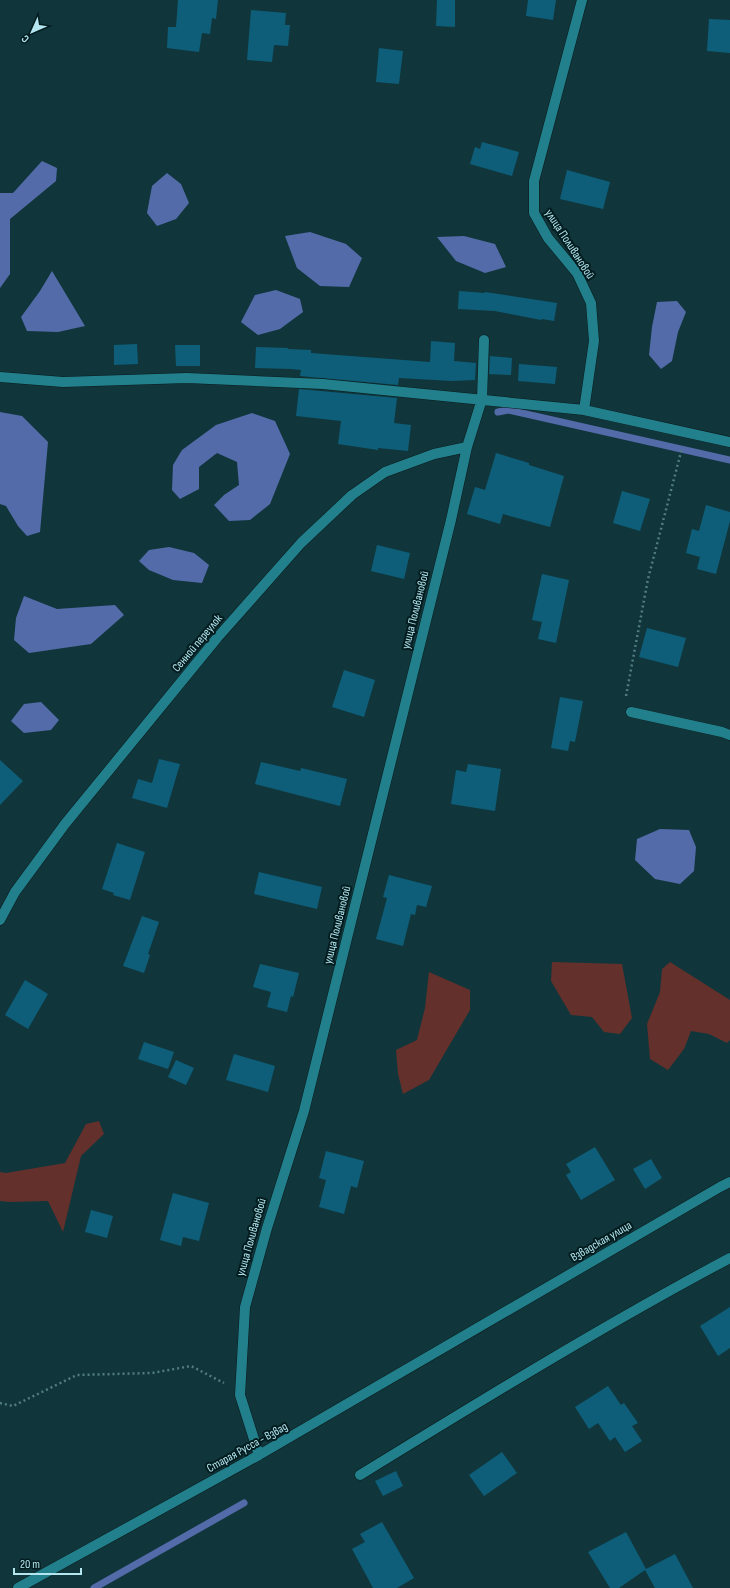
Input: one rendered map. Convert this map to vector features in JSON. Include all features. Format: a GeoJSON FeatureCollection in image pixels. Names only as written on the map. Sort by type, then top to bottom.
{"type":"FeatureCollection","features":[{"type":"Feature","properties":{"kind":"street","name":"улица Поливановой"},"geometry":{"type":"LineString","coordinates":[[582,0],[534,181],[534,213],[548,238],[577,274],[591,303],[594,342],[584,410]]}},
{"type":"Feature","properties":{"kind":"street","name":"улица Поливановой"},"geometry":{"type":"LineString","coordinates":[[259,1456],[240,1395],[245,1307],[267,1228],[304,1111],[451,520],[467,447],[482,399],[484,340]]}},
{"type":"Feature","properties":{"kind":"street"},"geometry":{"type":"LineString","coordinates":[[0,377],[63,382],[187,378],[316,383],[584,410],[730,442]]}},
{"type":"Feature","properties":{"kind":"street","name":"Сенной переулок"},"geometry":{"type":"LineString","coordinates":[[0,920],[15,892],[65,824],[217,638],[301,543],[352,495],[385,472],[434,454],[467,447]]}},
{"type":"Feature","properties":{"kind":"street"},"geometry":{"type":"LineString","coordinates":[[631,712],[730,735]]}},
{"type":"Feature","properties":{"kind":"street","name":"Взвадская улица"},"geometry":{"type":"LineString","coordinates":[[486,1323],[730,1182]]}},
{"type":"Feature","properties":{"kind":"street"},"geometry":{"type":"LineString","coordinates":[[360,1475],[543,1363],[661,1295],[730,1258]]}},
{"type":"Feature","properties":{"kind":"street","name":"Старая Русса - Взвад"},"geometry":{"type":"LineString","coordinates":[[18,1588],[259,1456],[486,1323]]}},
{"type":"Feature","properties":{"kind":"path"},"geometry":{"type":"LineString","coordinates":[[631,712],[625,694],[648,579],[684,444]]}},
{"type":"Feature","properties":{"kind":"path"},"geometry":{"type":"LineString","coordinates":[[0,1404],[13,1406],[77,1375],[152,1373],[191,1366],[221,1380],[240,1395]]}},
{"type":"Feature","properties":{"kind":"shaded area"},"geometry":{"type":"Polygon","coordinates":[[[552,962],[622,964],[632,1018],[620,1034],[604,1032],[592,1017],[571,1015],[551,981],[552,962]]]}},
{"type":"Feature","properties":{"kind":"shaded area"},"geometry":{"type":"Polygon","coordinates":[[[670,962],[730,1000],[730,1040],[727,1043],[709,1034],[691,1031],[684,1049],[668,1070],[650,1059],[647,1024],[660,992],[662,969],[670,962]]]}},
{"type":"Feature","properties":{"kind":"shaded area"},"geometry":{"type":"Polygon","coordinates":[[[429,972],[470,990],[470,1010],[429,1080],[403,1094],[398,1074],[396,1050],[417,1040],[425,1008],[429,972]]]}},
{"type":"Feature","properties":{"kind":"shaded area"},"geometry":{"type":"Polygon","coordinates":[[[99,1121],[104,1134],[81,1156],[63,1232],[48,1201],[0,1201],[0,1172],[6,1173],[65,1163],[86,1124],[99,1121]]]}},
{"type":"Feature","properties":{"kind":"water"},"geometry":{"type":"Polygon","coordinates":[[[42,161],[57,168],[56,181],[10,219],[10,274],[0,288],[0,193],[13,193],[42,161]]]}},
{"type":"Feature","properties":{"kind":"water"},"geometry":{"type":"Polygon","coordinates":[[[167,173],[181,184],[189,203],[176,219],[157,226],[147,213],[152,186],[167,173]]]}},
{"type":"Feature","properties":{"kind":"water"},"geometry":{"type":"Polygon","coordinates":[[[310,232],[346,244],[362,258],[349,287],[320,286],[297,268],[285,236],[310,232]]]}},
{"type":"Feature","properties":{"kind":"water"},"geometry":{"type":"Polygon","coordinates":[[[464,236],[495,244],[506,267],[485,273],[456,261],[437,237],[464,236]]]}},
{"type":"Feature","properties":{"kind":"water"},"geometry":{"type":"Polygon","coordinates":[[[52,271],[85,326],[58,332],[27,331],[21,317],[40,291],[52,271]]]}},
{"type":"Feature","properties":{"kind":"water"},"geometry":{"type":"Polygon","coordinates":[[[276,290],[300,299],[303,312],[280,329],[258,335],[241,322],[255,295],[276,290]]]}},
{"type":"Feature","properties":{"kind":"water"},"geometry":{"type":"Polygon","coordinates":[[[677,301],[686,312],[678,332],[672,361],[661,369],[649,355],[652,327],[657,302],[677,301]]]}},
{"type":"Feature","properties":{"kind":"water"},"geometry":{"type":"Polygon","coordinates":[[[0,412],[22,416],[48,442],[40,532],[27,536],[18,526],[6,506],[0,504],[0,412]]]}},
{"type":"Feature","properties":{"kind":"water"},"geometry":{"type":"Polygon","coordinates":[[[252,413],[275,421],[290,454],[270,504],[250,520],[229,521],[214,505],[224,495],[239,485],[237,462],[217,453],[199,467],[199,489],[180,499],[172,490],[173,465],[182,450],[216,425],[252,413]]]}},
{"type":"Feature","properties":{"kind":"water"},"geometry":{"type":"Polygon","coordinates":[[[169,547],[194,553],[209,565],[202,583],[173,580],[149,570],[139,561],[149,550],[169,547]]]}},
{"type":"Feature","properties":{"kind":"water"},"geometry":{"type":"Polygon","coordinates":[[[24,596],[57,609],[115,605],[124,615],[91,644],[29,653],[14,640],[16,618],[24,596]]]}},
{"type":"Feature","properties":{"kind":"water"},"geometry":{"type":"Polygon","coordinates":[[[41,702],[59,720],[51,730],[24,733],[11,721],[24,704],[41,702]]]}},
{"type":"Feature","properties":{"kind":"water"},"geometry":{"type":"Polygon","coordinates":[[[660,829],[689,830],[696,847],[694,871],[680,884],[655,879],[635,860],[637,839],[660,829]]]}},
{"type":"Feature","properties":{"kind":"building"},"geometry":{"type":"Polygon","coordinates":[[[178,0],[218,0],[216,19],[212,18],[210,34],[202,33],[199,52],[167,48],[168,27],[176,27],[178,0]]]}},
{"type":"Feature","properties":{"kind":"building"},"geometry":{"type":"Polygon","coordinates":[[[437,0],[455,0],[455,27],[436,26],[437,0]]]}},
{"type":"Feature","properties":{"kind":"building"},"geometry":{"type":"Polygon","coordinates":[[[528,0],[556,0],[553,20],[526,16],[528,0]]]}},
{"type":"Feature","properties":{"kind":"building"},"geometry":{"type":"Polygon","coordinates":[[[251,10],[286,13],[285,25],[290,25],[288,46],[274,45],[272,62],[247,60],[251,10]]]}},
{"type":"Feature","properties":{"kind":"building"},"geometry":{"type":"Polygon","coordinates":[[[709,19],[730,20],[730,53],[707,51],[709,19]]]}},
{"type":"Feature","properties":{"kind":"building"},"geometry":{"type":"Polygon","coordinates":[[[379,48],[403,51],[399,84],[376,82],[379,48]]]}},
{"type":"Feature","properties":{"kind":"building"},"geometry":{"type":"Polygon","coordinates":[[[482,142],[519,152],[512,176],[470,164],[475,147],[480,149],[482,142]]]}},
{"type":"Feature","properties":{"kind":"building"},"geometry":{"type":"Polygon","coordinates":[[[567,170],[610,182],[603,209],[560,199],[567,170]]]}},
{"type":"Feature","properties":{"kind":"building"},"geometry":{"type":"Polygon","coordinates":[[[459,291],[485,292],[557,303],[554,321],[495,311],[458,309],[459,291]]]}},
{"type":"Feature","properties":{"kind":"building"},"geometry":{"type":"Polygon","coordinates":[[[431,341],[455,343],[454,361],[476,363],[475,380],[452,381],[399,378],[398,385],[300,376],[301,370],[255,368],[256,347],[288,348],[311,350],[311,353],[430,362],[431,341]]]}},
{"type":"Feature","properties":{"kind":"building"},"geometry":{"type":"Polygon","coordinates":[[[137,344],[138,364],[114,365],[114,345],[137,344]]]}},
{"type":"Feature","properties":{"kind":"building"},"geometry":{"type":"Polygon","coordinates":[[[175,345],[200,345],[200,366],[176,366],[175,345]]]}},
{"type":"Feature","properties":{"kind":"building"},"geometry":{"type":"Polygon","coordinates":[[[490,356],[512,358],[511,375],[489,374],[490,356]]]}},
{"type":"Feature","properties":{"kind":"building"},"geometry":{"type":"Polygon","coordinates":[[[519,364],[557,367],[555,384],[518,381],[519,364]]]}},
{"type":"Feature","properties":{"kind":"building"},"geometry":{"type":"Polygon","coordinates":[[[299,389],[397,398],[394,423],[411,425],[408,451],[378,448],[378,450],[338,444],[341,421],[296,416],[299,389]]]}},
{"type":"Feature","properties":{"kind":"building"},"geometry":{"type":"Polygon","coordinates":[[[496,453],[564,476],[550,527],[503,514],[500,524],[467,514],[475,487],[485,490],[496,453]]]}},
{"type":"Feature","properties":{"kind":"building"},"geometry":{"type":"Polygon","coordinates":[[[622,491],[650,499],[640,531],[613,523],[622,491]]]}},
{"type":"Feature","properties":{"kind":"building"},"geometry":{"type":"Polygon","coordinates":[[[706,505],[730,512],[730,521],[716,574],[697,569],[700,557],[686,553],[692,529],[699,531],[706,505]]]}},
{"type":"Feature","properties":{"kind":"building"},"geometry":{"type":"Polygon","coordinates":[[[377,545],[410,553],[404,579],[371,571],[377,545]]]}},
{"type":"Feature","properties":{"kind":"building"},"geometry":{"type":"Polygon","coordinates":[[[542,574],[569,580],[556,643],[538,639],[542,622],[532,620],[542,574]]]}},
{"type":"Feature","properties":{"kind":"building"},"geometry":{"type":"Polygon","coordinates":[[[647,628],[686,638],[678,667],[639,657],[647,628]]]}},
{"type":"Feature","properties":{"kind":"building"},"geometry":{"type":"Polygon","coordinates":[[[344,670],[375,680],[364,717],[332,707],[344,670]]]}},
{"type":"Feature","properties":{"kind":"building"},"geometry":{"type":"Polygon","coordinates":[[[560,697],[583,701],[575,742],[570,741],[568,751],[551,748],[560,697]]]}},
{"type":"Feature","properties":{"kind":"building"},"geometry":{"type":"Polygon","coordinates":[[[159,759],[180,764],[167,808],[132,798],[138,779],[152,783],[159,759]]]}},
{"type":"Feature","properties":{"kind":"building"},"geometry":{"type":"Polygon","coordinates":[[[0,760],[23,781],[0,805],[0,760]]]}},
{"type":"Feature","properties":{"kind":"building"},"geometry":{"type":"Polygon","coordinates":[[[261,762],[300,771],[301,768],[347,779],[340,806],[255,784],[261,762]]]}},
{"type":"Feature","properties":{"kind":"building"},"geometry":{"type":"Polygon","coordinates":[[[468,764],[501,769],[495,811],[451,804],[456,770],[466,772],[468,764]]]}},
{"type":"Feature","properties":{"kind":"building"},"geometry":{"type":"Polygon","coordinates":[[[117,843],[145,852],[130,900],[113,895],[114,893],[102,889],[117,843]]]}},
{"type":"Feature","properties":{"kind":"building"},"geometry":{"type":"Polygon","coordinates":[[[259,872],[322,887],[317,909],[254,894],[259,872]]]}},
{"type":"Feature","properties":{"kind":"building"},"geometry":{"type":"Polygon","coordinates":[[[389,875],[432,886],[426,907],[417,905],[415,915],[411,914],[403,946],[376,939],[387,898],[383,897],[389,875]]]}},
{"type":"Feature","properties":{"kind":"building"},"geometry":{"type":"Polygon","coordinates":[[[142,916],[159,922],[148,954],[150,955],[144,973],[123,966],[142,916]]]}},
{"type":"Feature","properties":{"kind":"building"},"geometry":{"type":"Polygon","coordinates":[[[260,964],[299,973],[293,997],[291,996],[287,1012],[267,1007],[271,992],[253,987],[260,964]]]}},
{"type":"Feature","properties":{"kind":"building"},"geometry":{"type":"Polygon","coordinates":[[[25,980],[48,994],[28,1029],[5,1015],[25,980]]]}},
{"type":"Feature","properties":{"kind":"building"},"geometry":{"type":"Polygon","coordinates":[[[144,1042],[174,1052],[168,1069],[138,1059],[144,1042]]]}},
{"type":"Feature","properties":{"kind":"building"},"geometry":{"type":"Polygon","coordinates":[[[234,1054],[275,1066],[268,1092],[226,1080],[234,1054]]]}},
{"type":"Feature","properties":{"kind":"building"},"geometry":{"type":"Polygon","coordinates":[[[176,1060],[194,1068],[186,1085],[168,1077],[176,1060]]]}},
{"type":"Feature","properties":{"kind":"building"},"geometry":{"type":"Polygon","coordinates":[[[595,1147],[615,1180],[581,1200],[566,1175],[571,1172],[566,1164],[595,1147]]]}},
{"type":"Feature","properties":{"kind":"building"},"geometry":{"type":"Polygon","coordinates":[[[326,1151],[364,1161],[357,1188],[351,1186],[344,1214],[319,1207],[326,1180],[319,1178],[326,1151]]]}},
{"type":"Feature","properties":{"kind":"building"},"geometry":{"type":"Polygon","coordinates":[[[651,1159],[662,1178],[645,1189],[633,1169],[651,1159]]]}},
{"type":"Feature","properties":{"kind":"building"},"geometry":{"type":"Polygon","coordinates":[[[173,1193],[209,1203],[199,1241],[183,1237],[181,1246],[160,1240],[173,1193]]]}},
{"type":"Feature","properties":{"kind":"building"},"geometry":{"type":"Polygon","coordinates":[[[91,1210],[113,1216],[107,1238],[85,1232],[91,1210]]]}},
{"type":"Feature","properties":{"kind":"building"},"geometry":{"type":"Polygon","coordinates":[[[730,1307],[730,1348],[718,1356],[700,1326],[730,1307]]]}},
{"type":"Feature","properties":{"kind":"building"},"geometry":{"type":"Polygon","coordinates":[[[608,1386],[621,1405],[624,1403],[638,1423],[632,1426],[642,1441],[625,1452],[615,1437],[610,1441],[598,1423],[589,1429],[575,1407],[608,1386]]]}},
{"type":"Feature","properties":{"kind":"building"},"geometry":{"type":"Polygon","coordinates":[[[502,1452],[517,1473],[484,1496],[469,1475],[502,1452]]]}},
{"type":"Feature","properties":{"kind":"building"},"geometry":{"type":"Polygon","coordinates":[[[396,1471],[403,1486],[383,1496],[375,1481],[396,1471]]]}},
{"type":"Feature","properties":{"kind":"building"},"geometry":{"type":"Polygon","coordinates":[[[382,1522],[414,1578],[397,1588],[373,1588],[352,1549],[365,1542],[360,1534],[382,1522]]]}},
{"type":"Feature","properties":{"kind":"building"},"geometry":{"type":"Polygon","coordinates":[[[626,1532],[646,1569],[675,1554],[693,1588],[655,1588],[645,1570],[619,1588],[610,1588],[588,1552],[626,1532]]]}},
{"type":"Feature","properties":{"kind":"waterway"},"geometry":{"type":"LineString","coordinates":[[498,412],[508,410],[730,460]]}},
{"type":"Feature","properties":{"kind":"waterway"},"geometry":{"type":"LineString","coordinates":[[94,1588],[244,1503]]}}]}
